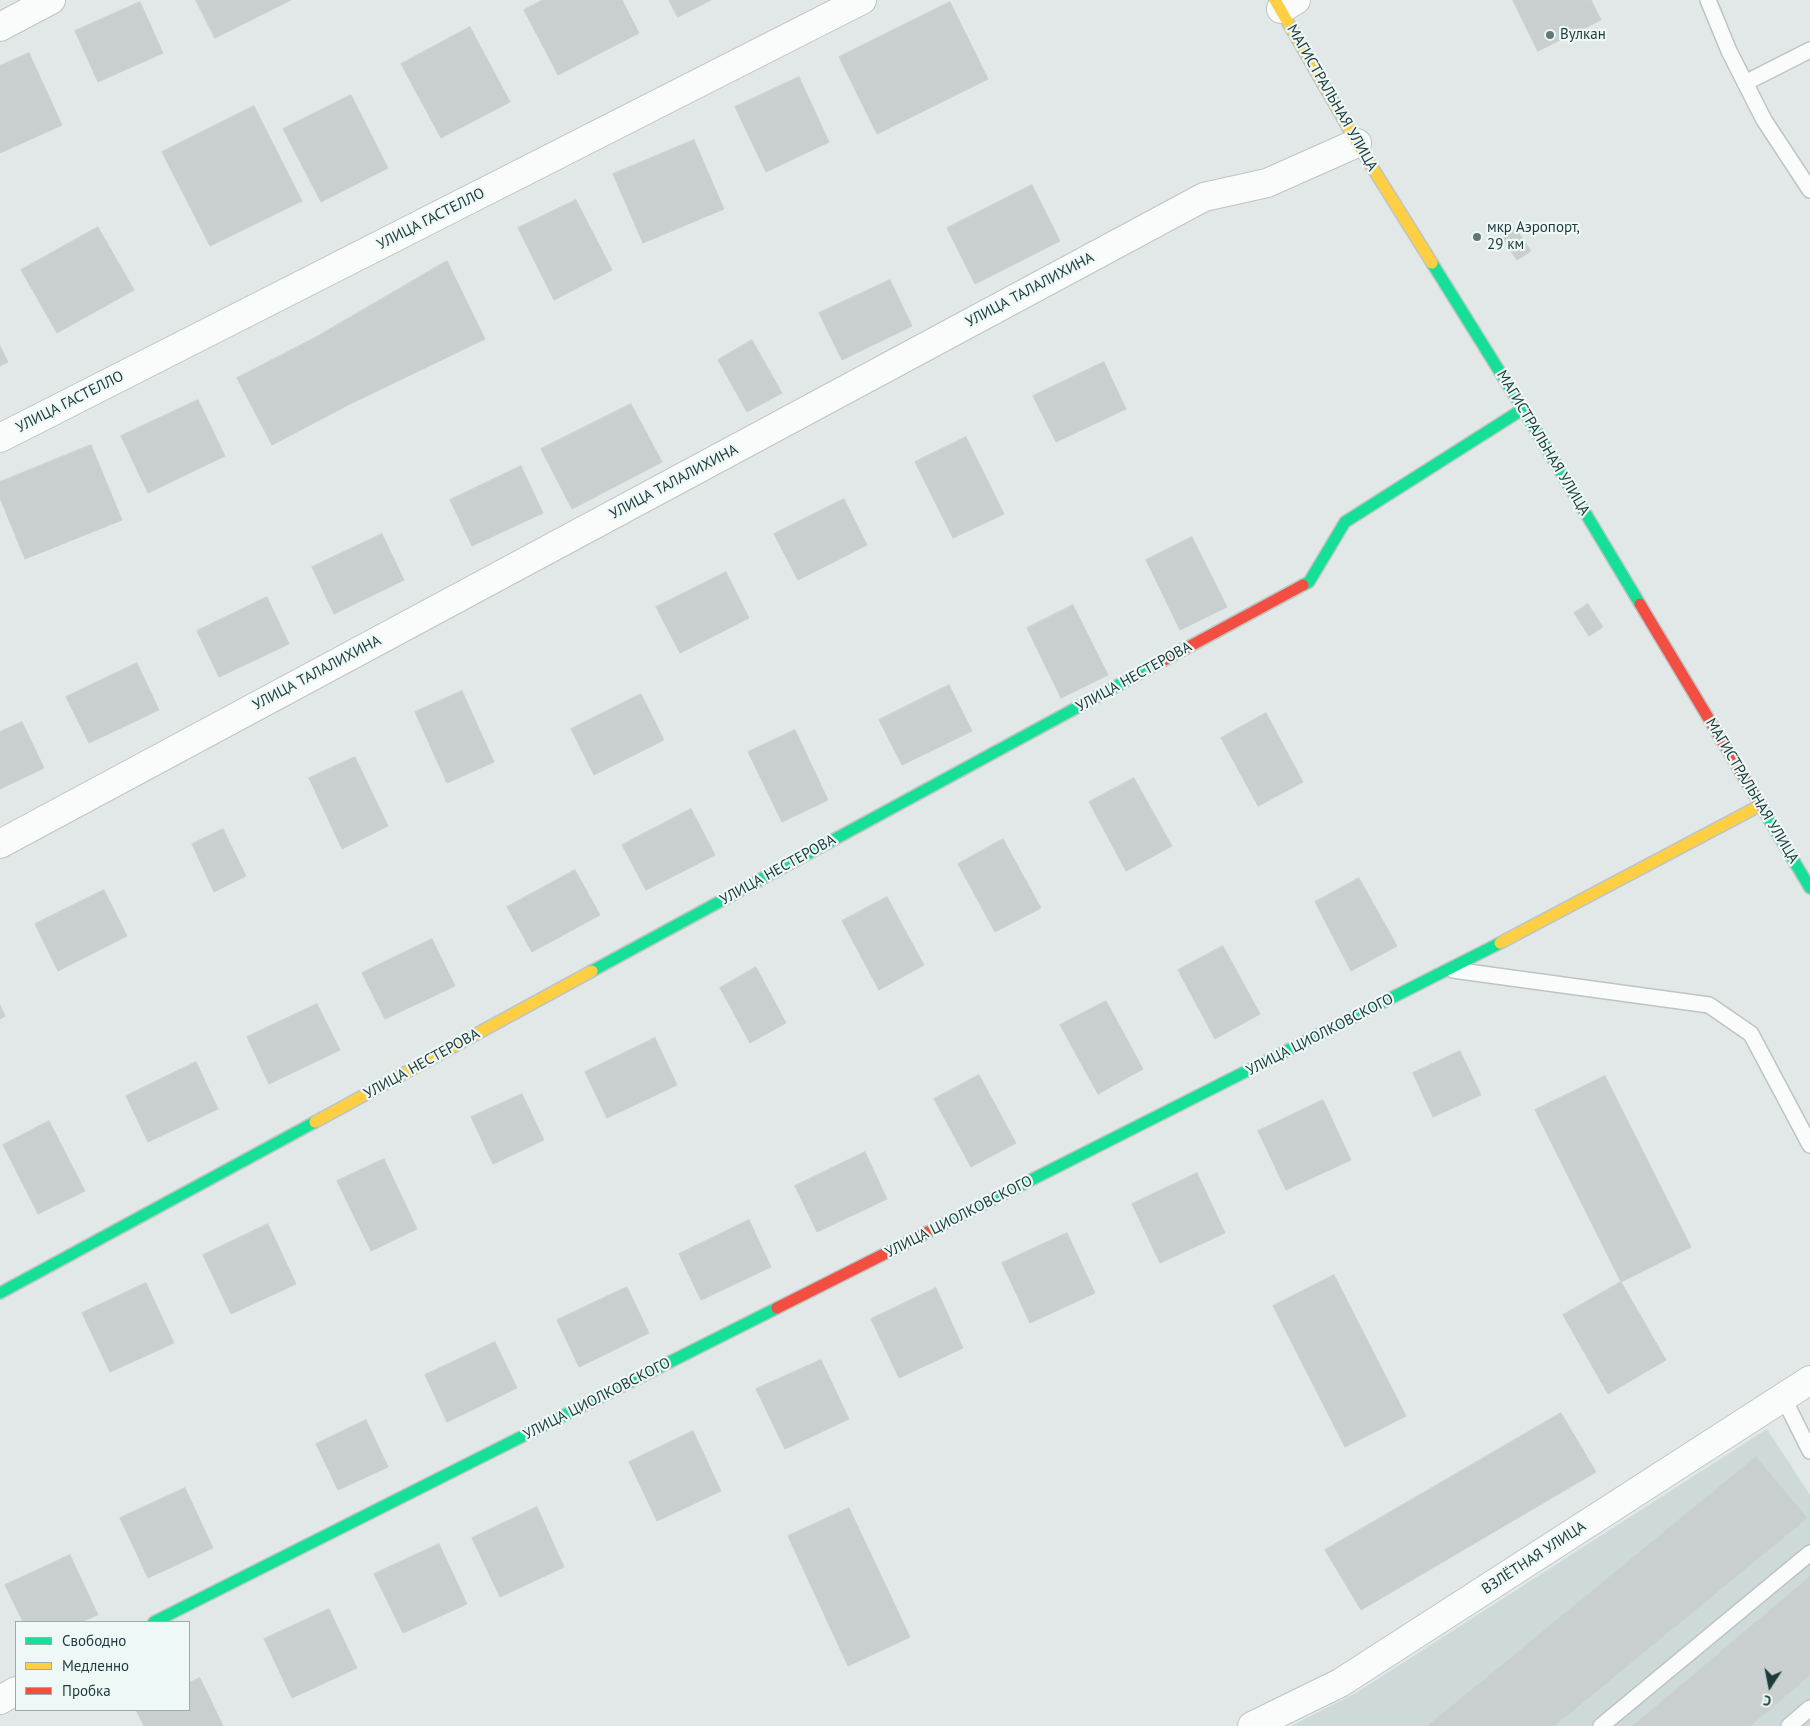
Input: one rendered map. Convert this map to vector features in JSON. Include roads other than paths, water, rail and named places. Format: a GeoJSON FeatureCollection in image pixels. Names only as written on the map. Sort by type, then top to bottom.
{"type":"FeatureCollection","features":[{"type":"Feature","properties":{"kind":"street"},"geometry":{"type":"LineString","coordinates":[[0,26],[51,0]]}},
{"type":"Feature","properties":{"kind":"street","name":"УЛИЦА ГАСТЕЛЛО"},"geometry":{"type":"LineString","coordinates":[[0,438],[862,0]]}},
{"type":"Feature","properties":{"kind":"street","name":"МАГИСТРАЛЬНАЯ УЛИЦА"},"geometry":{"type":"LineString","coordinates":[[1284,3],[1357,143],[1523,409],[1810,888]]}},
{"type":"Feature","properties":{"kind":"street","name":"УЛИЦА ТАЛАЛИХИНА"},"geometry":{"type":"LineString","coordinates":[[0,844],[1204,197],[1267,183],[1357,143]]}},
{"type":"Feature","properties":{"kind":"street","name":"УЛИЦА НЕСТЕРОВА"},"geometry":{"type":"LineString","coordinates":[[0,1293],[1309,582],[1345,522],[1523,409]]}},
{"type":"Feature","properties":{"kind":"street","name":"УЛИЦА ЦИОЛКОВСКОГО"},"geometry":{"type":"LineString","coordinates":[[156,1621],[1449,970],[1761,805]]}},
{"type":"Feature","properties":{"kind":"street","name":"ВЗЛЁТНАЯ УЛИЦА"},"geometry":{"type":"LineString","coordinates":[[1252,1726],[1340,1683],[1810,1380]]}},
{"type":"Feature","properties":{"kind":"street"},"geometry":{"type":"LineString","coordinates":[[0,1700],[15,1692]]}},
{"type":"Feature","properties":{"kind":"lane"},"geometry":{"type":"LineString","coordinates":[[1708,0],[1745,83],[1764,120],[1810,190]]}},
{"type":"Feature","properties":{"kind":"lane"},"geometry":{"type":"LineString","coordinates":[[1745,83],[1810,50]]}},
{"type":"Feature","properties":{"kind":"lane"},"geometry":{"type":"LineString","coordinates":[[1449,970],[1709,1005],[1751,1034],[1810,1145]]}},
{"type":"Feature","properties":{"kind":"lane"},"geometry":{"type":"LineString","coordinates":[[1783,1397],[1810,1451]]}},
{"type":"Feature","properties":{"kind":"lane"},"geometry":{"type":"LineString","coordinates":[[1602,1726],[1810,1553]]}},
{"type":"Feature","properties":{"kind":"lane"},"geometry":{"type":"LineString","coordinates":[[1789,1726],[1810,1708]]}},
{"type":"Feature","properties":{"kind":"place","name":"Вулкан"},"geometry":{"type":"Point","coordinates":[1550,35]}},
{"type":"Feature","properties":{"kind":"place","name":"мкр Аэропорт, 29 км"},"geometry":{"type":"Point","coordinates":[1477,237]}}]}
